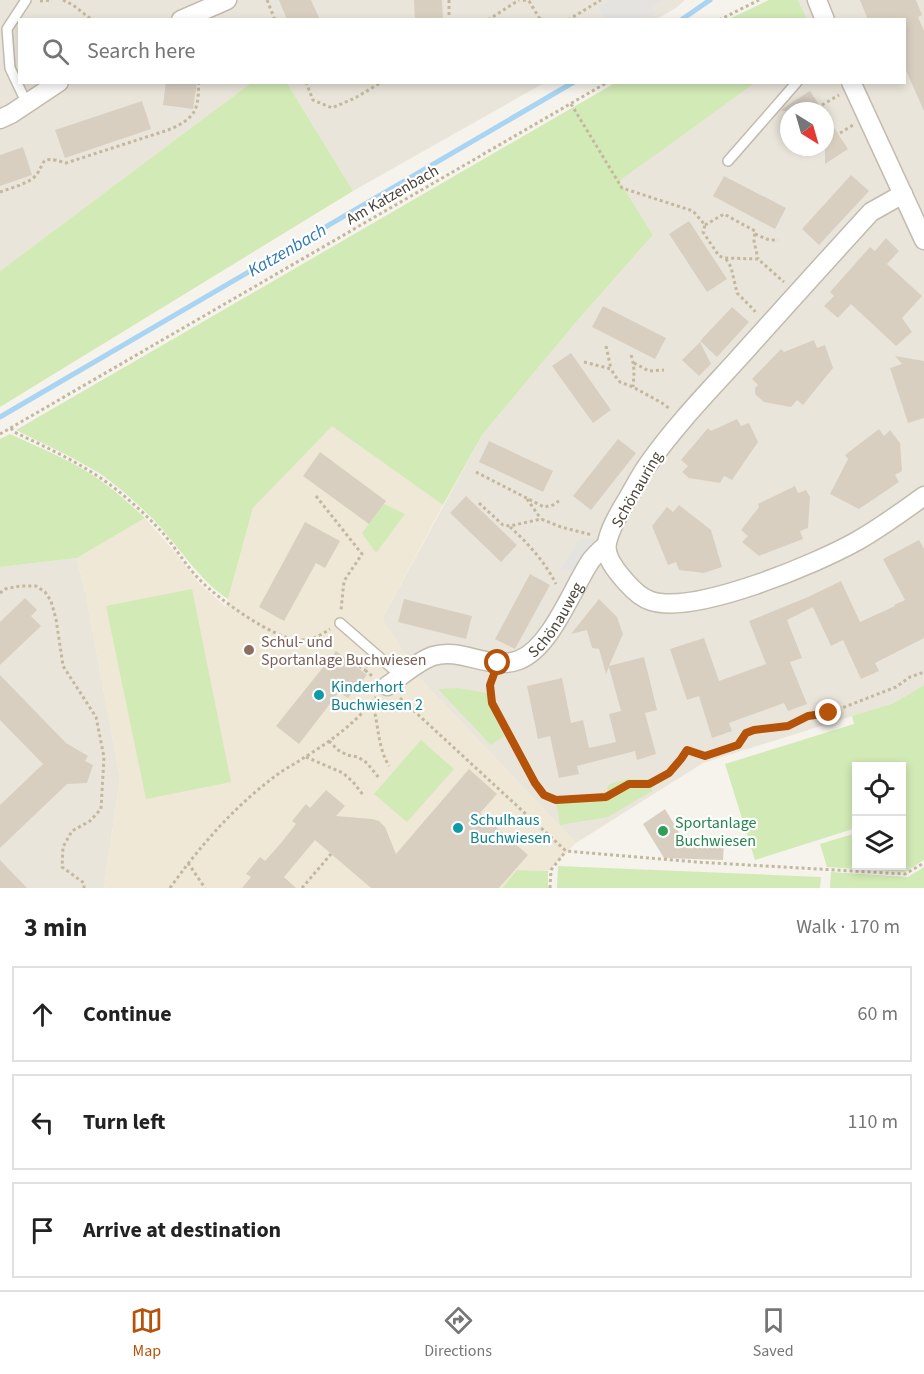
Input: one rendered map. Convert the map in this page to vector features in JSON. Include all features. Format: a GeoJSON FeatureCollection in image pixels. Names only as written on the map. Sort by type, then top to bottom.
{"type":"FeatureCollection","features":[{"type":"Feature","properties":{"kind":"street"},"geometry":{"type":"LineString","coordinates":[[186,18],[226,0]]}},
{"type":"Feature","properties":{"kind":"street"},"geometry":{"type":"LineString","coordinates":[[817,0],[824,18]]}},
{"type":"Feature","properties":{"kind":"street"},"geometry":{"type":"LineString","coordinates":[[0,118],[11,114],[56,84]]}},
{"type":"Feature","properties":{"kind":"street"},"geometry":{"type":"LineString","coordinates":[[847,87],[903,194],[924,240]]}},
{"type":"Feature","properties":{"kind":"street","name":"Schönauring"},"geometry":{"type":"LineString","coordinates":[[903,194],[871,212],[684,420],[648,464],[617,517],[600,540],[617,572],[636,593],[650,601],[671,604],[690,602],[758,584],[823,559],[858,541],[924,496]]}},
{"type":"Feature","properties":{"kind":"street","name":"Schönauweg"},"geometry":{"type":"LineString","coordinates":[[390,684],[433,656],[444,655],[498,663],[519,660],[535,649],[549,633],[600,540]]}},
{"type":"Feature","properties":{"kind":"lane"},"geometry":{"type":"LineString","coordinates":[[26,0],[7,29],[10,68],[27,104]]}},
{"type":"Feature","properties":{"kind":"lane"},"geometry":{"type":"LineString","coordinates":[[728,160],[795,84]]}},
{"type":"Feature","properties":{"kind":"lane"},"geometry":{"type":"LineString","coordinates":[[340,623],[390,684]]}},
{"type":"Feature","properties":{"kind":"path"},"geometry":{"type":"LineString","coordinates":[[63,0],[89,18]]}},
{"type":"Feature","properties":{"kind":"path"},"geometry":{"type":"LineString","coordinates":[[267,0],[274,18]]}},
{"type":"Feature","properties":{"kind":"path"},"geometry":{"type":"LineString","coordinates":[[449,0],[449,18]]}},
{"type":"Feature","properties":{"kind":"path"},"geometry":{"type":"LineString","coordinates":[[491,18],[521,0],[529,1],[539,18]]}},
{"type":"Feature","properties":{"kind":"path"},"geometry":{"type":"LineString","coordinates":[[571,18],[601,0]]}},
{"type":"Feature","properties":{"kind":"path"},"geometry":{"type":"LineString","coordinates":[[723,18],[759,0]]}},
{"type":"Feature","properties":{"kind":"path"},"geometry":{"type":"LineString","coordinates":[[0,192],[35,176],[42,163],[48,160],[66,164],[181,124],[196,110],[199,84]]}},
{"type":"Feature","properties":{"kind":"path"},"geometry":{"type":"LineString","coordinates":[[307,84],[313,100],[332,108],[355,99],[379,84]]}},
{"type":"Feature","properties":{"kind":"path","name":"Am Katzenbach"},"geometry":{"type":"LineString","coordinates":[[0,434],[605,84]]}},
{"type":"Feature","properties":{"kind":"path"},"geometry":{"type":"LineString","coordinates":[[826,102],[847,87]]}},
{"type":"Feature","properties":{"kind":"path"},"geometry":{"type":"LineString","coordinates":[[571,104],[622,188],[693,211],[705,225]]}},
{"type":"Feature","properties":{"kind":"path"},"geometry":{"type":"LineString","coordinates":[[840,133],[857,123]]}},
{"type":"Feature","properties":{"kind":"path"},"geometry":{"type":"LineString","coordinates":[[758,259],[719,256],[703,232],[705,225],[724,214],[754,231],[755,234],[769,240],[778,240]]}},
{"type":"Feature","properties":{"kind":"path"},"geometry":{"type":"LineString","coordinates":[[755,234],[754,241],[758,259],[789,287]]}},
{"type":"Feature","properties":{"kind":"path"},"geometry":{"type":"LineString","coordinates":[[725,258],[731,267],[737,292],[754,310],[756,319]]}},
{"type":"Feature","properties":{"kind":"path"},"geometry":{"type":"LineString","coordinates":[[606,346],[611,369],[621,382],[662,403],[684,420]]}},
{"type":"Feature","properties":{"kind":"path"},"geometry":{"type":"LineString","coordinates":[[631,356],[634,363],[633,387]]}},
{"type":"Feature","properties":{"kind":"path"},"geometry":{"type":"LineString","coordinates":[[584,362],[611,369]]}},
{"type":"Feature","properties":{"kind":"path"},"geometry":{"type":"LineString","coordinates":[[634,363],[649,371],[664,370]]}},
{"type":"Feature","properties":{"kind":"path"},"geometry":{"type":"LineString","coordinates":[[11,428],[14,432],[81,465],[114,488],[162,531],[200,580],[227,604],[281,636],[299,640],[322,634],[340,623],[344,581],[362,554],[316,496]]}},
{"type":"Feature","properties":{"kind":"path"},"geometry":{"type":"LineString","coordinates":[[477,472],[544,507],[553,506],[559,501]]}},
{"type":"Feature","properties":{"kind":"path"},"geometry":{"type":"LineString","coordinates":[[525,496],[541,519],[600,540]]}},
{"type":"Feature","properties":{"kind":"path"},"geometry":{"type":"LineString","coordinates":[[479,503],[503,525],[510,526],[541,519]]}},
{"type":"Feature","properties":{"kind":"path"},"geometry":{"type":"LineString","coordinates":[[510,526],[524,538],[556,584]]}},
{"type":"Feature","properties":{"kind":"path"},"geometry":{"type":"LineString","coordinates":[[0,593],[5,589],[20,586],[36,586],[45,592],[51,601],[56,619],[63,666],[96,717],[104,757],[101,809],[90,821],[72,831],[63,847],[62,867],[84,883],[84,888]]}},
{"type":"Feature","properties":{"kind":"path"},"geometry":{"type":"LineString","coordinates":[[498,663],[490,685],[492,703],[535,783],[544,795],[556,800],[606,797],[629,784],[649,784],[669,773],[687,750],[705,756],[738,745],[746,733],[788,726],[808,716],[829,713],[896,687],[910,677],[924,672]]}},
{"type":"Feature","properties":{"kind":"path"},"geometry":{"type":"LineString","coordinates":[[360,664],[372,676],[369,680],[390,684],[566,851],[696,862],[905,874],[924,863]]}},
{"type":"Feature","properties":{"kind":"path"},"geometry":{"type":"LineString","coordinates":[[170,888],[211,835],[242,802],[276,775],[348,727],[390,684]]}},
{"type":"Feature","properties":{"kind":"path"},"geometry":{"type":"LineString","coordinates":[[372,702],[377,719],[378,739],[389,766]]}},
{"type":"Feature","properties":{"kind":"path"},"geometry":{"type":"LineString","coordinates":[[329,741],[338,750],[367,763],[379,778]]}},
{"type":"Feature","properties":{"kind":"path"},"geometry":{"type":"LineString","coordinates":[[306,757],[343,773],[364,796]]}},
{"type":"Feature","properties":{"kind":"path"},"geometry":{"type":"LineString","coordinates":[[550,888],[551,870],[566,851]]}},
{"type":"Feature","properties":{"kind":"path"},"geometry":{"type":"LineString","coordinates":[[302,888],[331,854]]}},
{"type":"Feature","properties":{"kind":"path"},"geometry":{"type":"LineString","coordinates":[[188,863],[205,888]]}},
{"type":"Feature","properties":{"kind":"shaded area"},"geometry":{"type":"Polygon","coordinates":[[[0,0],[685,0],[658,18],[18,18],[18,84],[250,84],[0,271],[0,0]]]}},
{"type":"Feature","properties":{"kind":"shaded area"},"geometry":{"type":"Polygon","coordinates":[[[611,0],[664,0],[653,6],[656,13],[647,18],[604,18],[598,7],[611,0]]]}},
{"type":"Feature","properties":{"kind":"shaded area"},"geometry":{"type":"Polygon","coordinates":[[[798,0],[924,0],[924,685],[894,703],[703,763],[576,843],[422,681],[382,619],[482,435],[577,321],[653,235],[618,181],[754,84],[906,84],[906,18],[807,18],[798,0]]]}},
{"type":"Feature","properties":{"kind":"shaded area"},"geometry":{"type":"Polygon","coordinates":[[[288,84],[542,84],[353,191],[288,84]]]}},
{"type":"Feature","properties":{"kind":"shaded area","name":"Schul- und Sportanlage Buchwiesen"},"geometry":{"type":"Polygon","coordinates":[[[332,425],[443,505],[382,619],[422,681],[576,843],[548,871],[517,870],[502,888],[104,888],[120,778],[77,558],[145,518],[199,583],[226,607],[253,508],[332,425]]]}},
{"type":"Feature","properties":{"kind":"shaded area"},"geometry":{"type":"Polygon","coordinates":[[[580,539],[595,539],[575,571],[559,571],[580,539]]]}},
{"type":"Feature","properties":{"kind":"shaded area"},"geometry":{"type":"Polygon","coordinates":[[[77,558],[120,778],[104,888],[0,888],[0,567],[77,558]]]}},
{"type":"Feature","properties":{"kind":"green space"},"geometry":{"type":"Polygon","coordinates":[[[769,0],[798,0],[807,18],[731,18],[769,0]]]}},
{"type":"Feature","properties":{"kind":"green space"},"geometry":{"type":"Polygon","coordinates":[[[250,84],[288,84],[353,191],[0,407],[0,271],[250,84]]]}},
{"type":"Feature","properties":{"kind":"green space"},"geometry":{"type":"Polygon","coordinates":[[[613,84],[754,84],[619,181],[653,235],[577,321],[482,435],[443,505],[332,426],[253,508],[228,599],[196,570],[159,525],[131,498],[99,473],[16,430],[613,84]]]}},
{"type":"Feature","properties":{"kind":"green space"},"geometry":{"type":"Polygon","coordinates":[[[10,434],[94,476],[145,518],[77,558],[0,567],[0,439],[10,434]]]}},
{"type":"Feature","properties":{"kind":"green space"},"geometry":{"type":"Polygon","coordinates":[[[384,504],[405,514],[376,553],[362,533],[384,504]]]}},
{"type":"Feature","properties":{"kind":"green space"},"geometry":{"type":"Polygon","coordinates":[[[192,589],[231,782],[146,799],[106,606],[192,589]]]}},
{"type":"Feature","properties":{"kind":"green space"},"geometry":{"type":"Polygon","coordinates":[[[924,685],[924,860],[905,872],[874,870],[906,870],[906,762],[852,762],[852,829],[755,860],[725,764],[854,724],[852,716],[894,703],[924,685]]]}},
{"type":"Feature","properties":{"kind":"green space"},"geometry":{"type":"Polygon","coordinates":[[[458,688],[487,693],[489,706],[504,736],[491,745],[438,689],[458,688]]]}},
{"type":"Feature","properties":{"kind":"green space"},"geometry":{"type":"Polygon","coordinates":[[[421,740],[454,769],[407,822],[374,794],[421,740]]]}},
{"type":"Feature","properties":{"kind":"green space"},"geometry":{"type":"Polygon","coordinates":[[[627,779],[652,779],[652,791],[608,817],[560,825],[556,800],[607,792],[610,784],[627,779]]]}},
{"type":"Feature","properties":{"kind":"green space"},"geometry":{"type":"Polygon","coordinates":[[[852,834],[852,869],[827,867],[820,844],[852,834]]]}},
{"type":"Feature","properties":{"kind":"green space"},"geometry":{"type":"Polygon","coordinates":[[[558,866],[821,877],[820,888],[557,888],[558,866]]]}},
{"type":"Feature","properties":{"kind":"green space"},"geometry":{"type":"Polygon","coordinates":[[[924,867],[924,888],[830,888],[831,872],[908,877],[924,867]]]}},
{"type":"Feature","properties":{"kind":"green space"},"geometry":{"type":"Polygon","coordinates":[[[517,870],[548,871],[548,888],[502,888],[517,870]]]}},
{"type":"Feature","properties":{"kind":"building"},"geometry":{"type":"Polygon","coordinates":[[[279,0],[311,0],[319,18],[286,18],[279,0]]]}},
{"type":"Feature","properties":{"kind":"building"},"geometry":{"type":"Polygon","coordinates":[[[414,0],[442,0],[443,18],[415,18],[414,0]]]}},
{"type":"Feature","properties":{"kind":"building"},"geometry":{"type":"Polygon","coordinates":[[[860,0],[916,0],[922,15],[918,17],[924,31],[924,111],[906,70],[906,18],[867,18],[860,0]]]}},
{"type":"Feature","properties":{"kind":"building"},"geometry":{"type":"Polygon","coordinates":[[[166,84],[197,84],[193,109],[163,105],[166,84]]]}},
{"type":"Feature","properties":{"kind":"building"},"geometry":{"type":"Polygon","coordinates":[[[810,91],[817,102],[793,102],[810,91]]]}},
{"type":"Feature","properties":{"kind":"building"},"geometry":{"type":"Polygon","coordinates":[[[142,101],[151,129],[65,158],[55,130],[142,101]]]}},
{"type":"Feature","properties":{"kind":"building"},"geometry":{"type":"Polygon","coordinates":[[[834,128],[848,149],[825,164],[825,156],[834,156],[834,128]]]}},
{"type":"Feature","properties":{"kind":"building"},"geometry":{"type":"Polygon","coordinates":[[[23,147],[32,175],[0,186],[0,155],[23,147]]]}},
{"type":"Feature","properties":{"kind":"building"},"geometry":{"type":"Polygon","coordinates":[[[851,175],[869,191],[819,245],[802,229],[851,175]]]}},
{"type":"Feature","properties":{"kind":"building"},"geometry":{"type":"Polygon","coordinates":[[[724,176],[786,208],[775,229],[713,196],[724,176]]]}},
{"type":"Feature","properties":{"kind":"building"},"geometry":{"type":"Polygon","coordinates":[[[689,221],[727,279],[707,292],[669,234],[689,221]]]}},
{"type":"Feature","properties":{"kind":"building"},"geometry":{"type":"Polygon","coordinates":[[[886,238],[899,251],[887,264],[922,296],[902,318],[912,332],[896,346],[851,304],[838,318],[824,306],[834,296],[830,292],[870,247],[875,251],[886,238]]]}},
{"type":"Feature","properties":{"kind":"building"},"geometry":{"type":"Polygon","coordinates":[[[603,306],[666,338],[655,359],[592,327],[603,306]]]}},
{"type":"Feature","properties":{"kind":"building"},"geometry":{"type":"Polygon","coordinates":[[[732,307],[749,322],[717,357],[700,341],[732,307]]]}},
{"type":"Feature","properties":{"kind":"building"},"geometry":{"type":"Polygon","coordinates":[[[814,340],[817,348],[825,345],[833,368],[803,405],[797,400],[791,407],[764,402],[755,394],[755,388],[758,385],[752,379],[781,349],[784,352],[814,340]]]}},
{"type":"Feature","properties":{"kind":"building"},"geometry":{"type":"Polygon","coordinates":[[[700,342],[711,364],[699,376],[682,360],[700,342]]]}},
{"type":"Feature","properties":{"kind":"building"},"geometry":{"type":"Polygon","coordinates":[[[571,353],[611,410],[593,423],[552,366],[571,353]]]}},
{"type":"Feature","properties":{"kind":"building"},"geometry":{"type":"Polygon","coordinates":[[[895,356],[924,361],[924,418],[908,423],[890,368],[902,364],[895,356]]]}},
{"type":"Feature","properties":{"kind":"building"},"geometry":{"type":"Polygon","coordinates":[[[737,419],[741,426],[749,423],[758,442],[732,480],[724,476],[720,483],[689,478],[682,472],[688,466],[681,460],[708,428],[711,431],[737,419]]]}},
{"type":"Feature","properties":{"kind":"building"},"geometry":{"type":"Polygon","coordinates":[[[879,429],[884,436],[890,430],[900,443],[902,471],[895,475],[899,482],[859,509],[830,494],[848,459],[845,455],[879,429]]]}},
{"type":"Feature","properties":{"kind":"building"},"geometry":{"type":"Polygon","coordinates":[[[618,439],[636,453],[591,510],[573,496],[618,439]]]}},
{"type":"Feature","properties":{"kind":"building"},"geometry":{"type":"Polygon","coordinates":[[[489,441],[553,471],[543,492],[479,462],[489,441]]]}},
{"type":"Feature","properties":{"kind":"building"},"geometry":{"type":"Polygon","coordinates":[[[320,452],[386,501],[369,524],[303,476],[320,452]]]}},
{"type":"Feature","properties":{"kind":"building"},"geometry":{"type":"Polygon","coordinates":[[[795,486],[798,493],[806,490],[810,497],[808,528],[800,531],[803,539],[759,556],[742,542],[748,536],[741,530],[759,507],[758,504],[795,486]]]}},
{"type":"Feature","properties":{"kind":"building"},"geometry":{"type":"Polygon","coordinates":[[[466,496],[517,545],[501,562],[450,513],[466,496]]]}},
{"type":"Feature","properties":{"kind":"building"},"geometry":{"type":"Polygon","coordinates":[[[679,505],[711,530],[722,567],[704,573],[679,570],[676,562],[668,565],[652,526],[667,507],[673,512],[679,505]]]}},
{"type":"Feature","properties":{"kind":"building"},"geometry":{"type":"Polygon","coordinates":[[[305,522],[340,541],[325,568],[316,563],[284,621],[259,607],[305,522]]]}},
{"type":"Feature","properties":{"kind":"building"},"geometry":{"type":"Polygon","coordinates":[[[919,540],[924,549],[924,638],[875,663],[879,671],[861,679],[843,640],[831,646],[813,607],[787,620],[802,658],[790,662],[807,704],[788,711],[784,703],[729,723],[732,731],[712,738],[699,696],[687,700],[670,649],[704,638],[719,681],[766,664],[749,621],[841,581],[860,622],[895,606],[905,600],[883,559],[919,540]]]}},
{"type":"Feature","properties":{"kind":"building"},"geometry":{"type":"Polygon","coordinates":[[[530,574],[550,585],[515,649],[495,639],[530,574]]]}},
{"type":"Feature","properties":{"kind":"building"},"geometry":{"type":"Polygon","coordinates":[[[25,598],[37,610],[31,616],[41,626],[0,665],[0,622],[25,598]]]}},
{"type":"Feature","properties":{"kind":"building"},"geometry":{"type":"Polygon","coordinates":[[[404,599],[472,616],[466,639],[398,622],[404,599]]]}},
{"type":"Feature","properties":{"kind":"building"},"geometry":{"type":"Polygon","coordinates":[[[599,599],[617,617],[623,634],[609,666],[644,657],[657,710],[645,713],[656,754],[637,760],[635,751],[577,766],[579,774],[559,778],[550,736],[538,739],[527,686],[562,678],[571,723],[583,720],[589,748],[616,742],[609,714],[621,711],[609,667],[606,674],[599,649],[592,648],[587,630],[571,634],[599,599]]]}},
{"type":"Feature","properties":{"kind":"building","name":"Kinderhort Buchwiesen 2"},"geometry":{"type":"Polygon","coordinates":[[[336,651],[367,675],[348,698],[339,692],[299,744],[276,726],[336,651]]]}},
{"type":"Feature","properties":{"kind":"building"},"geometry":{"type":"Polygon","coordinates":[[[0,675],[66,743],[88,756],[85,761],[93,765],[87,783],[67,784],[0,848],[0,805],[43,764],[0,720],[0,675]]]}},
{"type":"Feature","properties":{"kind":"building","name":"Schulhaus Buchwiesen"},"geometry":{"type":"Polygon","coordinates":[[[469,769],[497,794],[480,813],[528,855],[499,888],[371,888],[315,840],[284,877],[296,888],[242,888],[251,877],[246,874],[260,857],[265,861],[296,824],[292,821],[306,804],[310,808],[326,790],[345,806],[336,816],[379,821],[385,827],[396,854],[469,769]]]}},
{"type":"Feature","properties":{"kind":"building"},"geometry":{"type":"Polygon","coordinates":[[[665,809],[683,839],[724,841],[723,860],[664,858],[643,824],[665,809]]]}},
{"type":"Feature","properties":{"kind":"building"},"geometry":{"type":"Polygon","coordinates":[[[0,860],[27,888],[0,888],[0,860]]]}},
{"type":"Feature","properties":{"kind":"waterway","name":"Katzenbach"},"geometry":{"type":"LineString","coordinates":[[684,18],[710,0]]}},
{"type":"Feature","properties":{"kind":"waterway","name":"Katzenbach"},"geometry":{"type":"LineString","coordinates":[[0,417],[571,84]]}},
{"type":"Feature","properties":{"kind":"place","name":"Schul- und Sportanlage Buchwiesen"},"geometry":{"type":"Point","coordinates":[249,650]}},
{"type":"Feature","properties":{"kind":"place","name":"Kinderhort Buchwiesen 2"},"geometry":{"type":"Point","coordinates":[319,695]}},
{"type":"Feature","properties":{"kind":"place","name":"Schulhaus Buchwiesen"},"geometry":{"type":"Point","coordinates":[458,828]}},
{"type":"Feature","properties":{"kind":"place","name":"Sportanlage Buchwiesen"},"geometry":{"type":"Point","coordinates":[663,831]}},
{"type":"Feature","properties":{"kind":"route"},"geometry":{"type":"LineString","coordinates":[[498,663],[490,685],[492,703],[535,783],[544,795],[556,800],[606,797],[629,784],[649,784],[669,773],[687,750],[705,756],[738,745],[746,733],[754,730],[788,726],[808,716],[829,713]]}}]}
